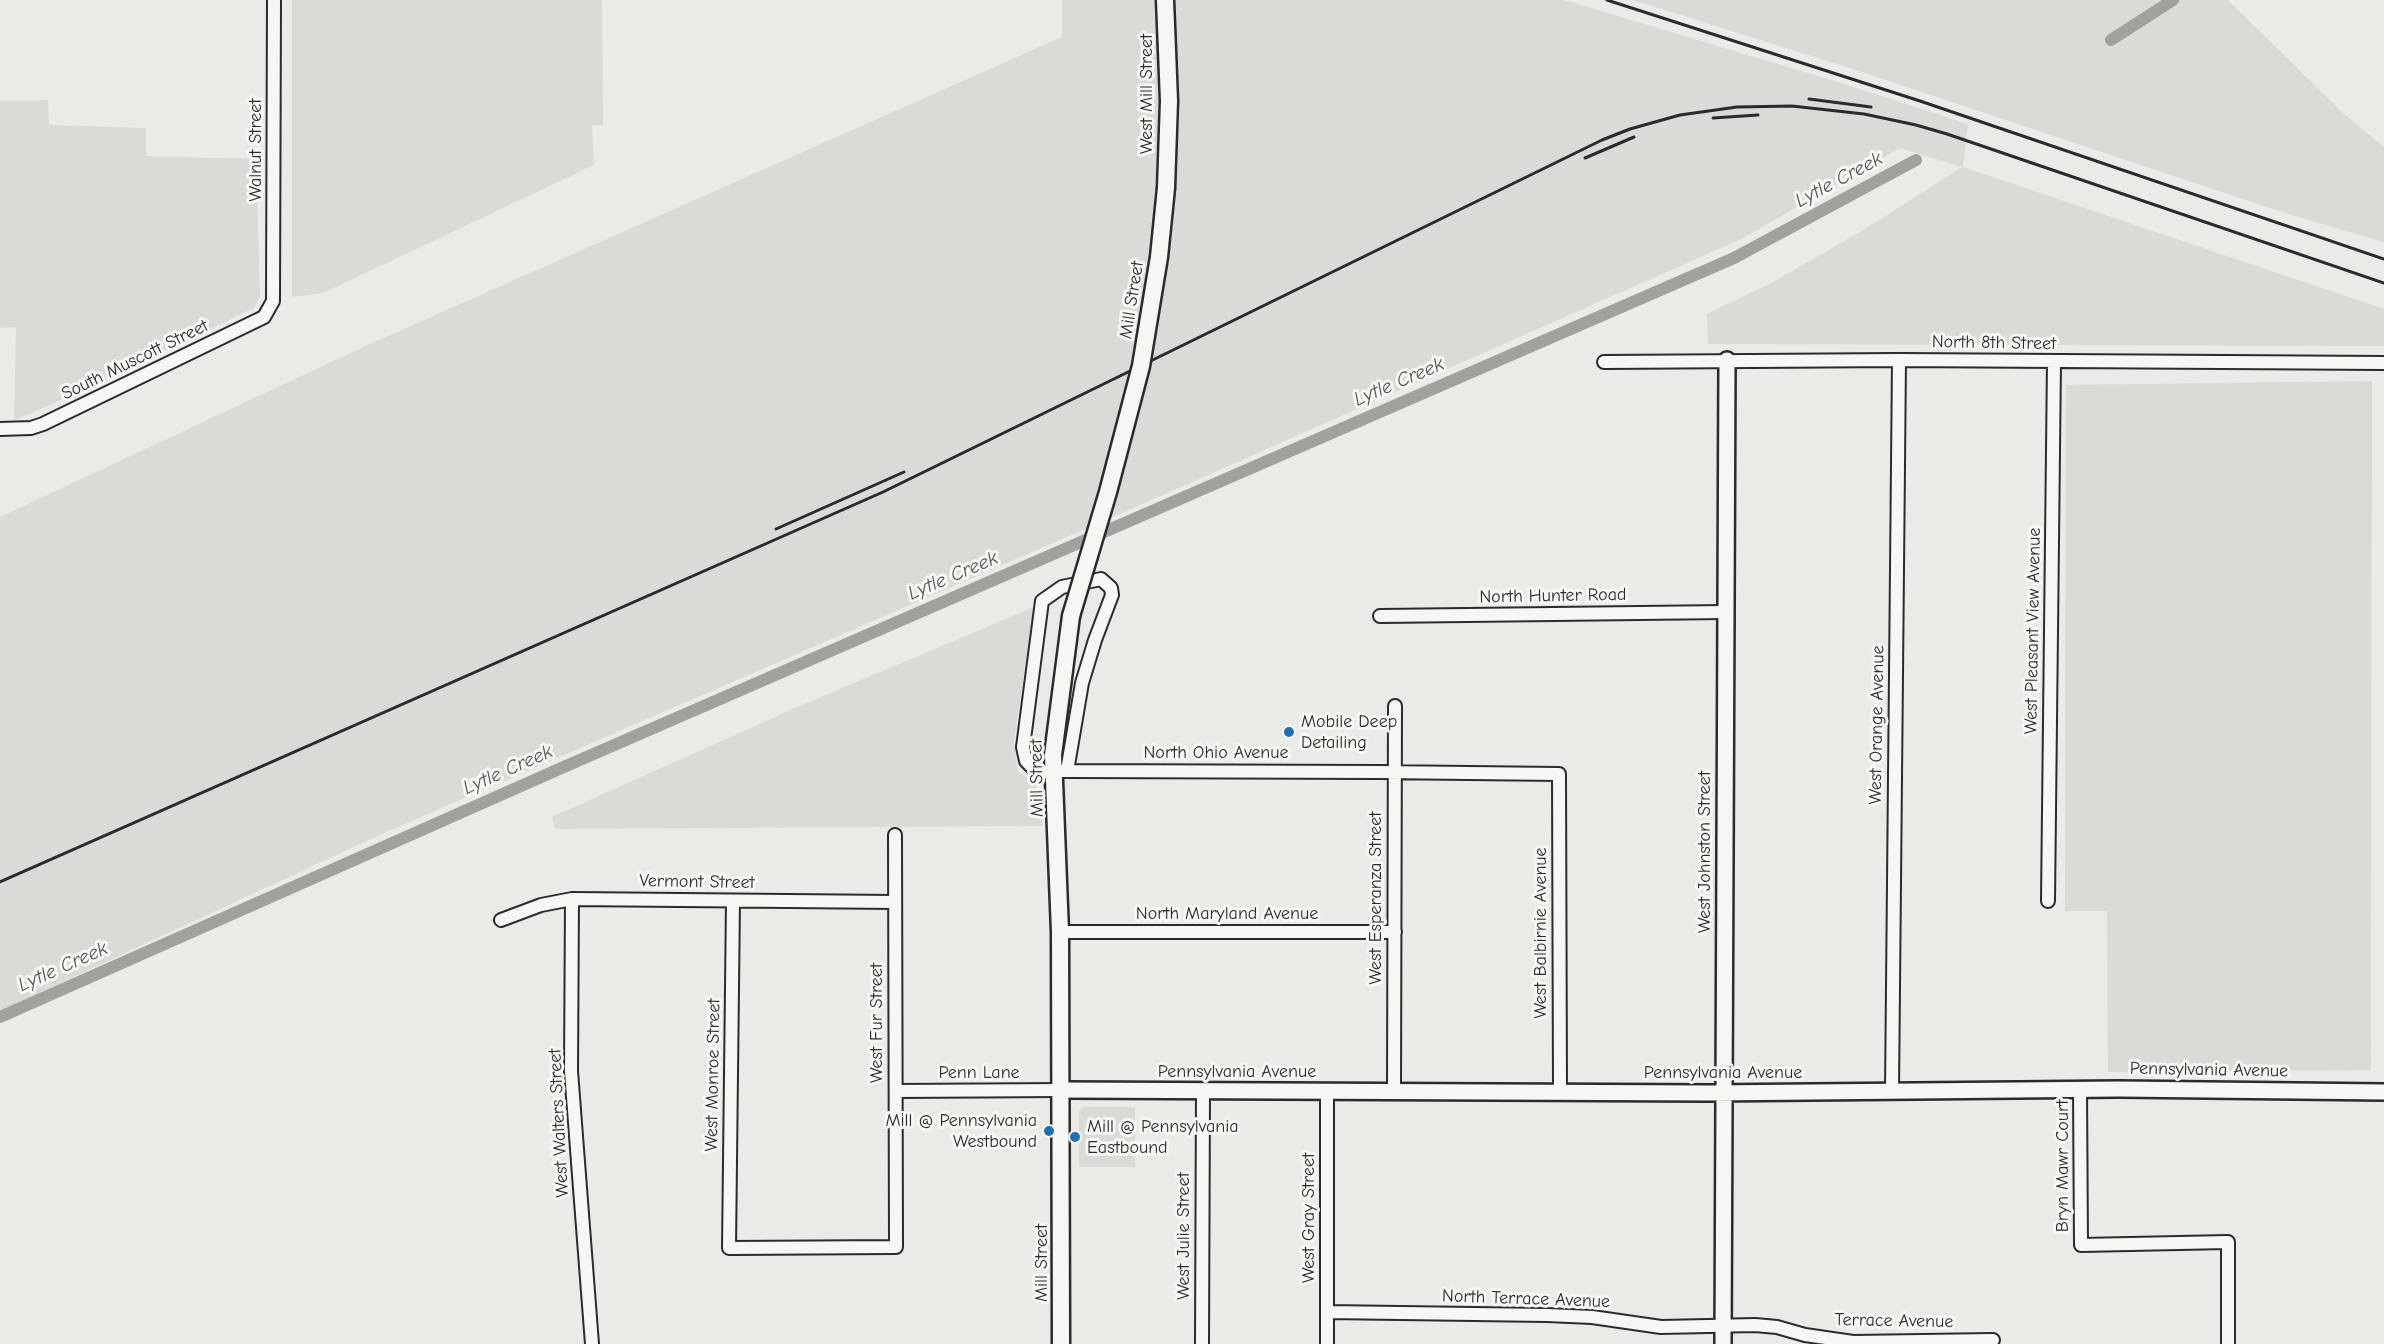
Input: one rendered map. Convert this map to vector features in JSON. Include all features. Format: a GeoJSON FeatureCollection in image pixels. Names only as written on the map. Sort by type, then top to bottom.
{"type":"FeatureCollection","features":[{"type":"Feature","properties":{"kind":"main road","name":"West Mill Street"},"geometry":{"type":"LineString","coordinates":[[1164,0],[1169,101],[1166,188]]}},
{"type":"Feature","properties":{"kind":"main road","name":"Mill Street"},"geometry":{"type":"LineString","coordinates":[[1061,1344],[1060,771],[1053,755],[1071,616],[1108,492],[1141,366],[1159,257],[1166,188]]}},
{"type":"Feature","properties":{"kind":"street","name":"Walnut Street"},"geometry":{"type":"LineString","coordinates":[[273,301],[274,0]]}},
{"type":"Feature","properties":{"kind":"street","name":"South Muscott Street"},"geometry":{"type":"LineString","coordinates":[[0,429],[31,428],[43,424],[264,317],[273,301]]}},
{"type":"Feature","properties":{"kind":"street","name":"North 8th Street"},"geometry":{"type":"LineString","coordinates":[[1604,363],[1727,360],[2384,363]]}},
{"type":"Feature","properties":{"kind":"street","name":"West Johnston Street"},"geometry":{"type":"LineString","coordinates":[[1723,1344],[1727,360]]}},
{"type":"Feature","properties":{"kind":"street","name":"West Orange Avenue"},"geometry":{"type":"LineString","coordinates":[[1892,1091],[1899,360]]}},
{"type":"Feature","properties":{"kind":"street","name":"West Pleasant View Avenue"},"geometry":{"type":"LineString","coordinates":[[2048,901],[2054,361]]}},
{"type":"Feature","properties":{"kind":"street","name":"North Ohio Avenue"},"geometry":{"type":"LineString","coordinates":[[1060,771],[1082,683],[1112,595],[1111,588],[1101,579],[1062,587],[1042,601],[1023,755],[1035,770],[1043,772],[1559,774]]}},
{"type":"Feature","properties":{"kind":"street","name":"North Hunter Road"},"geometry":{"type":"LineString","coordinates":[[1380,616],[1726,612]]}},
{"type":"Feature","properties":{"kind":"street","name":"West Esperanza Street"},"geometry":{"type":"LineString","coordinates":[[1394,1090],[1395,706]]}},
{"type":"Feature","properties":{"kind":"street","name":"West Balbirnie Avenue"},"geometry":{"type":"LineString","coordinates":[[1559,774],[1560,1092]]}},
{"type":"Feature","properties":{"kind":"street","name":"West Fur Street"},"geometry":{"type":"LineString","coordinates":[[895,835],[896,1247]]}},
{"type":"Feature","properties":{"kind":"street","name":"Vermont Street"},"geometry":{"type":"LineString","coordinates":[[501,920],[541,904],[572,899],[895,902]]}},
{"type":"Feature","properties":{"kind":"street","name":"West Walters Street"},"geometry":{"type":"LineString","coordinates":[[572,899],[572,1082],[592,1344]]}},
{"type":"Feature","properties":{"kind":"street","name":"West Monroe Street"},"geometry":{"type":"LineString","coordinates":[[733,901],[729,1248],[896,1247]]}},
{"type":"Feature","properties":{"kind":"street","name":"North Maryland Avenue"},"geometry":{"type":"LineString","coordinates":[[1060,932],[1395,932]]}},
{"type":"Feature","properties":{"kind":"street","name":"Pennsylvania Avenue"},"geometry":{"type":"LineString","coordinates":[[1062,1090],[1724,1093],[2080,1089],[2384,1092]]}},
{"type":"Feature","properties":{"kind":"street","name":"Bryn Mawr Court"},"geometry":{"type":"LineString","coordinates":[[2080,1089],[2081,1245],[2228,1242],[2228,1344]]}},
{"type":"Feature","properties":{"kind":"street","name":"Penn Lane"},"geometry":{"type":"LineString","coordinates":[[896,1091],[1062,1090]]}},
{"type":"Feature","properties":{"kind":"street","name":"West Julie Street"},"geometry":{"type":"LineString","coordinates":[[1202,1344],[1203,1092]]}},
{"type":"Feature","properties":{"kind":"street","name":"West Gray Street"},"geometry":{"type":"LineString","coordinates":[[1327,1092],[1328,1344]]}},
{"type":"Feature","properties":{"kind":"street","name":"North Terrace Avenue"},"geometry":{"type":"LineString","coordinates":[[1327,1312],[1547,1315],[1592,1317],[1661,1327],[1723,1326]]}},
{"type":"Feature","properties":{"kind":"street","name":"Terrace Avenue"},"geometry":{"type":"LineString","coordinates":[[1723,1326],[1755,1324],[1853,1342],[1993,1340]]}},
{"type":"Feature","properties":{"kind":"shaded area"},"geometry":{"type":"Polygon","coordinates":[[[292,0],[602,0],[603,125],[592,125],[594,165],[323,293],[292,297],[292,0]]]}},
{"type":"Feature","properties":{"kind":"shaded area"},"geometry":{"type":"Polygon","coordinates":[[[1062,0],[1564,0],[1838,82],[1968,124],[1963,167],[2384,309],[2384,346],[1708,344],[1707,314],[1773,282],[1865,229],[1962,167],[1900,148],[1741,239],[1122,513],[384,833],[0,1011],[0,517],[361,348],[1062,37],[1062,0]]]}},
{"type":"Feature","properties":{"kind":"shaded area"},"geometry":{"type":"Polygon","coordinates":[[[1633,0],[2228,0],[2342,112],[2384,147],[2384,242],[2285,213],[1853,69],[1633,0]]]}},
{"type":"Feature","properties":{"kind":"shaded area"},"geometry":{"type":"Polygon","coordinates":[[[48,100],[49,125],[146,128],[146,156],[256,159],[260,296],[254,308],[66,398],[14,420],[16,327],[0,328],[0,101],[48,100]]]}},
{"type":"Feature","properties":{"kind":"shaded area"},"geometry":{"type":"Polygon","coordinates":[[[2372,381],[2371,1070],[2108,1072],[2107,911],[2065,911],[2066,385],[2372,381]]]}},
{"type":"Feature","properties":{"kind":"shaded area"},"geometry":{"type":"Polygon","coordinates":[[[1034,607],[1014,742],[1018,772],[1035,781],[1043,826],[555,829],[552,817],[795,708],[1034,607]]]}},
{"type":"Feature","properties":{"kind":"shaded area"},"geometry":{"type":"Polygon","coordinates":[[[1082,1107],[1135,1107],[1135,1167],[1079,1167],[1079,1111],[1082,1107]]]}},
{"type":"Feature","properties":{"kind":"waterway","name":"Lytle Creek"},"geometry":{"type":"LineString","coordinates":[[2111,40],[2173,0]]}},
{"type":"Feature","properties":{"kind":"waterway","name":"Lytle Creek"},"geometry":{"type":"LineString","coordinates":[[0,1017],[566,766],[1734,258],[1916,160]]}},
{"type":"Feature","properties":{"kind":"railway"},"geometry":{"type":"LineString","coordinates":[[1607,0],[1920,101],[2384,259]]}},
{"type":"Feature","properties":{"kind":"railway"},"geometry":{"type":"LineString","coordinates":[[1809,99],[1871,107]]}},
{"type":"Feature","properties":{"kind":"railway"},"geometry":{"type":"LineString","coordinates":[[0,882],[883,492],[1602,140],[1630,129],[1680,115],[1737,107],[1792,106],[1864,114],[1916,125],[2384,283]]}},
{"type":"Feature","properties":{"kind":"railway"},"geometry":{"type":"LineString","coordinates":[[1713,118],[1758,115]]}},
{"type":"Feature","properties":{"kind":"railway"},"geometry":{"type":"LineString","coordinates":[[1585,158],[1634,137]]}},
{"type":"Feature","properties":{"kind":"railway"},"geometry":{"type":"LineString","coordinates":[[776,529],[904,472]]}},
{"type":"Feature","properties":{"kind":"place","name":"Mobile Deep Detailing"},"geometry":{"type":"Point","coordinates":[1289,732]}},
{"type":"Feature","properties":{"kind":"place","name":"Mill @ Pennsylvania Westbound"},"geometry":{"type":"Point","coordinates":[1049,1131]}},
{"type":"Feature","properties":{"kind":"place","name":"Mill @ Pennsylvania Eastbound"},"geometry":{"type":"Point","coordinates":[1075,1137]}}]}
